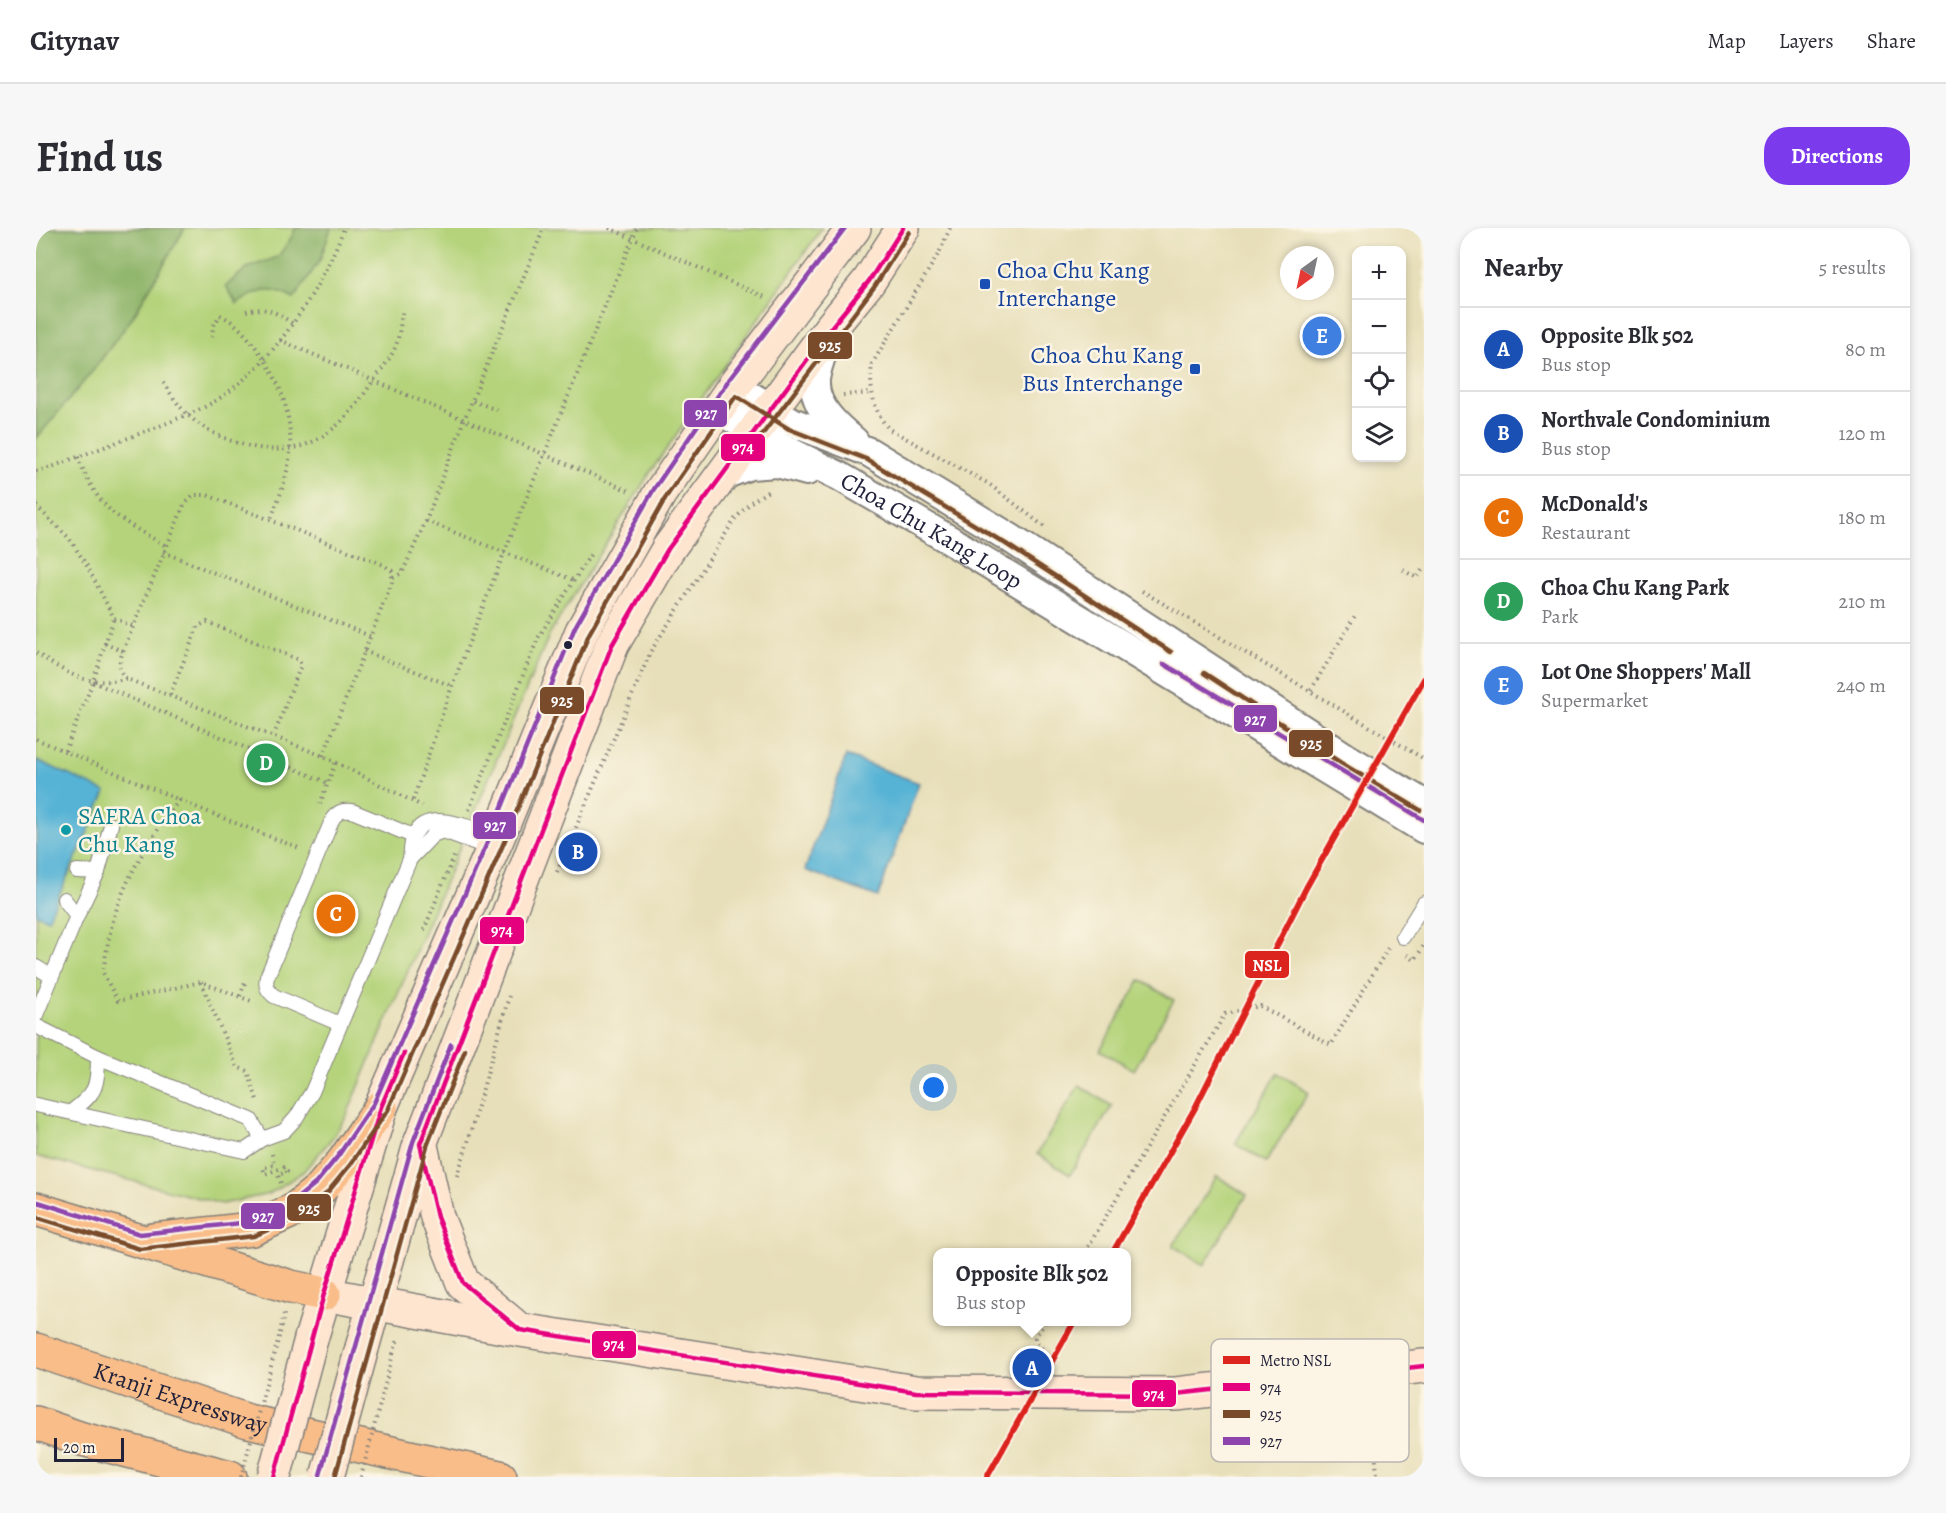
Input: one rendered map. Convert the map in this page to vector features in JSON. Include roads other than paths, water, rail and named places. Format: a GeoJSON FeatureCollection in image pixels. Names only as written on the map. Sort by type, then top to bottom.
{"type":"FeatureCollection","features":[{"type":"Feature","properties":{"kind":"highway"},"geometry":{"type":"LineString","coordinates":[[140,1242],[252,1229],[294,1210],[321,1188],[344,1161],[381,1107]]}},
{"type":"Feature","properties":{"kind":"highway"},"geometry":{"type":"LineString","coordinates":[[36,1209],[291,1287],[324,1294]]}},
{"type":"Feature","properties":{"kind":"highway","name":"Kranji Expressway"},"geometry":{"type":"LineString","coordinates":[[36,1350],[248,1421],[500,1477]]}},
{"type":"Feature","properties":{"kind":"highway"},"geometry":{"type":"LineString","coordinates":[[36,1423],[82,1439],[230,1477]]}},
{"type":"Feature","properties":{"kind":"main road"},"geometry":{"type":"LineString","coordinates":[[274,1477],[324,1294],[381,1107],[495,843],[582,632],[660,493],[726,397],[854,228]]}},
{"type":"Feature","properties":{"kind":"main road"},"geometry":{"type":"LineString","coordinates":[[327,1477],[420,1144],[612,645],[668,549],[869,281],[903,228]]}},
{"type":"Feature","properties":{"kind":"main road"},"geometry":{"type":"LineString","coordinates":[[420,1144],[437,1217],[463,1283],[520,1330]]}},
{"type":"Feature","properties":{"kind":"main road"},"geometry":{"type":"LineString","coordinates":[[324,1294],[520,1330],[916,1392],[1176,1394],[1211,1390]]}},
{"type":"Feature","properties":{"kind":"main road"},"geometry":{"type":"LineString","coordinates":[[1409,1368],[1424,1366]]}},
{"type":"Feature","properties":{"kind":"street"},"geometry":{"type":"LineString","coordinates":[[830,330],[814,383],[818,397],[832,423],[868,452]]}},
{"type":"Feature","properties":{"kind":"street","name":"Choa Chu Kang Loop"},"geometry":{"type":"LineString","coordinates":[[726,397],[763,420],[792,422],[868,452],[1010,538],[1345,757],[1424,804]]}},
{"type":"Feature","properties":{"kind":"street","name":"Choa Chu Kang Loop"},"geometry":{"type":"LineString","coordinates":[[763,420],[778,446],[839,476],[948,539],[1424,829]]}},
{"type":"Feature","properties":{"kind":"street"},"geometry":{"type":"LineString","coordinates":[[721,476],[750,465],[777,464],[832,477],[839,476]]}},
{"type":"Feature","properties":{"kind":"street"},"geometry":{"type":"LineString","coordinates":[[1141,658],[1157,634]]}},
{"type":"Feature","properties":{"kind":"lane"},"geometry":{"type":"LineString","coordinates":[[340,1024],[274,996],[266,984],[267,977],[333,819],[338,812],[352,811],[413,836]]}},
{"type":"Feature","properties":{"kind":"lane"},"geometry":{"type":"LineString","coordinates":[[36,1105],[244,1150],[265,1138],[284,1131],[296,1118],[312,1092],[410,859],[413,836],[420,826],[430,821],[444,820],[495,843]]}},
{"type":"Feature","properties":{"kind":"lane"},"geometry":{"type":"LineString","coordinates":[[36,1015],[98,872],[111,825]]}},
{"type":"Feature","properties":{"kind":"lane"},"geometry":{"type":"LineString","coordinates":[[410,859],[434,834],[443,831],[495,843]]}},
{"type":"Feature","properties":{"kind":"lane"},"geometry":{"type":"LineString","coordinates":[[77,871],[98,872]]}},
{"type":"Feature","properties":{"kind":"lane"},"geometry":{"type":"LineString","coordinates":[[64,899],[77,916]]}},
{"type":"Feature","properties":{"kind":"lane"},"geometry":{"type":"LineString","coordinates":[[1403,937],[1424,903]]}},
{"type":"Feature","properties":{"kind":"lane"},"geometry":{"type":"LineString","coordinates":[[36,967],[51,976]]}},
{"type":"Feature","properties":{"kind":"lane"},"geometry":{"type":"LineString","coordinates":[[36,1026],[98,1057],[251,1120],[265,1138]]}},
{"type":"Feature","properties":{"kind":"lane"},"geometry":{"type":"LineString","coordinates":[[71,1112],[90,1098],[98,1078],[98,1057]]}},
{"type":"Feature","properties":{"kind":"lane"},"geometry":{"type":"LineString","coordinates":[[36,1113],[51,1109]]}},
{"type":"Feature","properties":{"kind":"water"},"geometry":{"type":"Polygon","coordinates":[[[846,756],[919,783],[878,897],[805,870],[846,756]]]}},
{"type":"Feature","properties":{"kind":"water","name":"SAFRA Choa Chu Kang"},"geometry":{"type":"Polygon","coordinates":[[[37,760],[106,792],[48,919],[36,914],[37,760]]]}},
{"type":"Feature","properties":{"kind":"metro line","name":"NSL"},"geometry":{"type":"LineString","coordinates":[[1115,1248],[1195,1108],[1306,888],[1424,679]]}},
{"type":"Feature","properties":{"kind":"metro line","name":"NSL"},"geometry":{"type":"LineString","coordinates":[[987,1477],[1072,1326]]}},
{"type":"Feature","properties":{"kind":"place","name":"Choa Chu Kang Interchange"},"geometry":{"type":"Point","coordinates":[985,284]}},
{"type":"Feature","properties":{"kind":"place","name":"Lot One Shoppers' Mall"},"geometry":{"type":"Point","coordinates":[1322,336]}},
{"type":"Feature","properties":{"kind":"place","name":"Choa Chu Kang Bus Interchange"},"geometry":{"type":"Point","coordinates":[1195,369]}},
{"type":"Feature","properties":{"kind":"place","name":"Choa Chu Kang Park"},"geometry":{"type":"Point","coordinates":[266,763]}},
{"type":"Feature","properties":{"kind":"place","name":"SAFRA Choa Chu Kang"},"geometry":{"type":"Point","coordinates":[66,830]}},
{"type":"Feature","properties":{"kind":"place","name":"Northvale Condominium"},"geometry":{"type":"Point","coordinates":[578,852]}},
{"type":"Feature","properties":{"kind":"place","name":"McDonald's"},"geometry":{"type":"Point","coordinates":[336,914]}},
{"type":"Feature","properties":{"kind":"place","name":"Opposite Blk 502"},"geometry":{"type":"Point","coordinates":[1032,1368]}}]}
